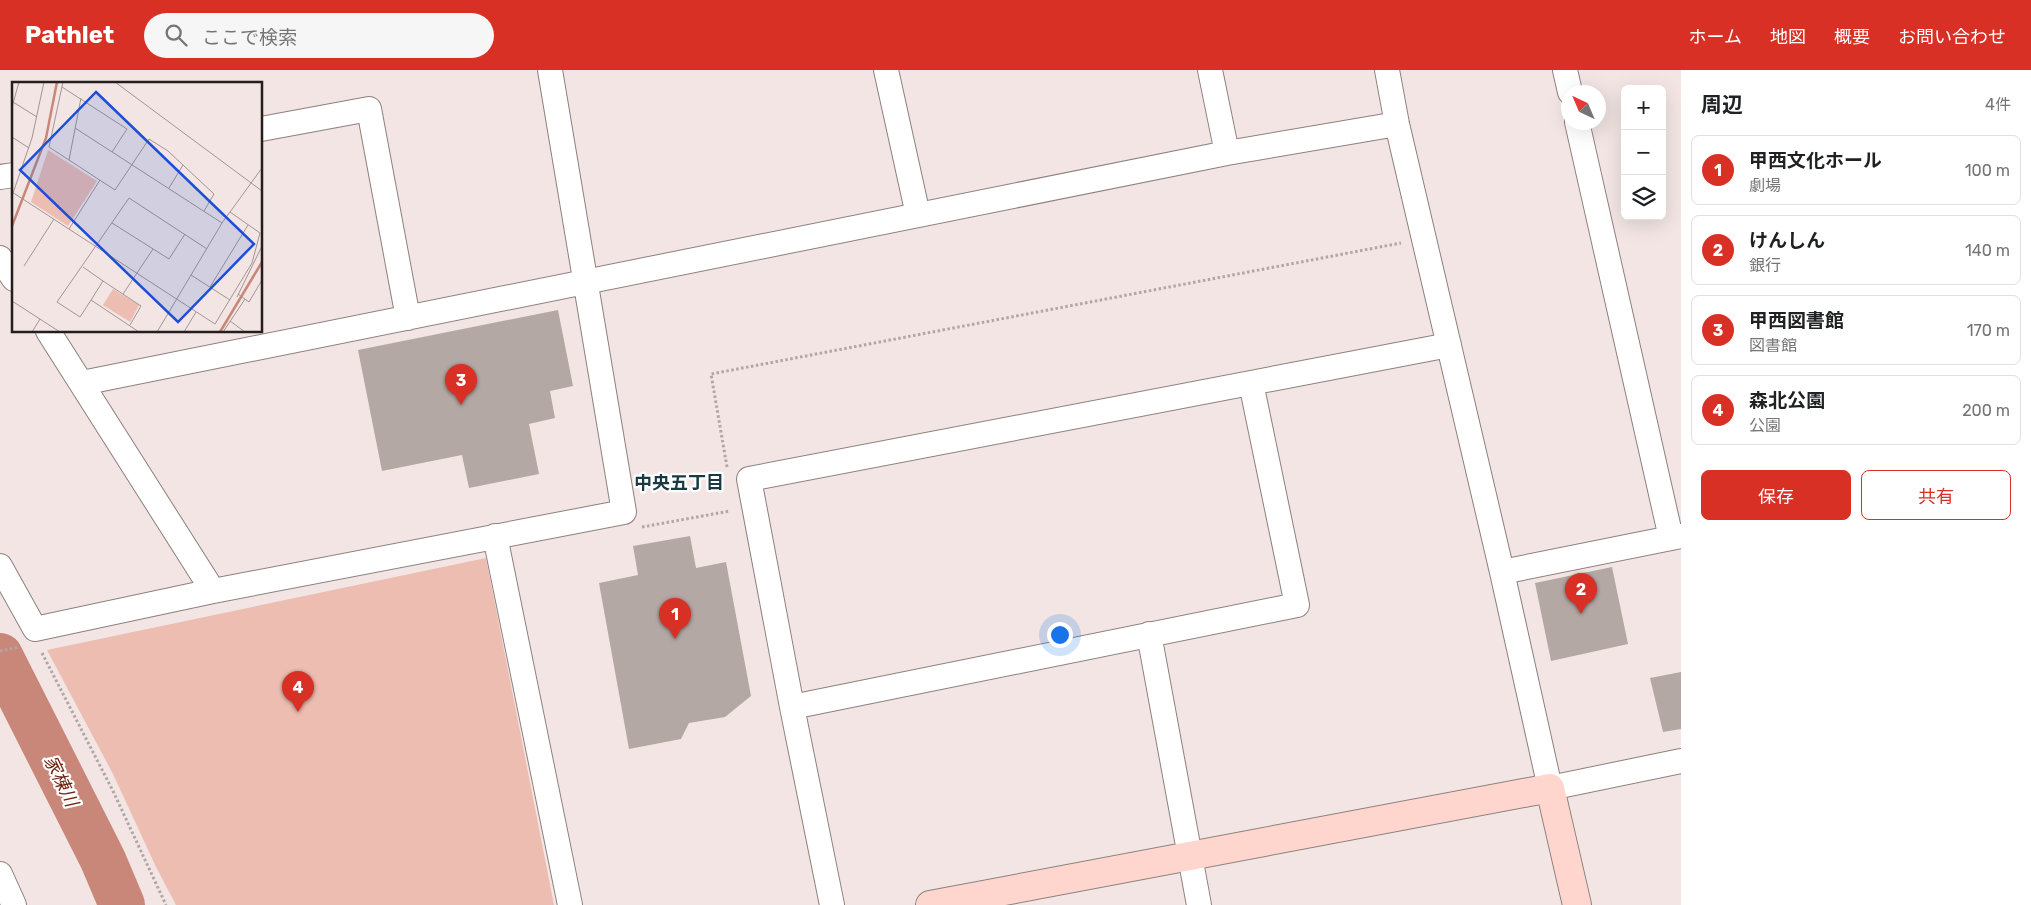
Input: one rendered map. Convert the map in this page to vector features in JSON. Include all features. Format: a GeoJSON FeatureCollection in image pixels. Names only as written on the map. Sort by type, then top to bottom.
{"type":"FeatureCollection","features":[{"type":"Feature","properties":{"kind":"street"},"geometry":{"type":"LineString","coordinates":[[0,566],[30,638],[213,591],[624,512],[550,70]]}},
{"type":"Feature","properties":{"kind":"street"},"geometry":{"type":"LineString","coordinates":[[886,70],[918,216]]}},
{"type":"Feature","properties":{"kind":"street"},"geometry":{"type":"LineString","coordinates":[[1210,70],[1227,154]]}},
{"type":"Feature","properties":{"kind":"street"},"geometry":{"type":"LineString","coordinates":[[1387,70],[1397,124],[1423,238],[1578,905]]}},
{"type":"Feature","properties":{"kind":"street"},"geometry":{"type":"LineString","coordinates":[[1565,70],[1568,85]]}},
{"type":"Feature","properties":{"kind":"street"},"geometry":{"type":"LineString","coordinates":[[262,129],[368,109],[408,318]]}},
{"type":"Feature","properties":{"kind":"street"},"geometry":{"type":"LineString","coordinates":[[82,383],[1227,154],[1397,124]]}},
{"type":"Feature","properties":{"kind":"street"},"geometry":{"type":"LineString","coordinates":[[1502,572],[1676,537],[1578,130]]}},
{"type":"Feature","properties":{"kind":"street"},"geometry":{"type":"LineString","coordinates":[[0,258],[12,276]]}},
{"type":"Feature","properties":{"kind":"street"},"geometry":{"type":"LineString","coordinates":[[49,332],[213,591]]}},
{"type":"Feature","properties":{"kind":"street"},"geometry":{"type":"LineString","coordinates":[[832,905],[749,479],[1449,345]]}},
{"type":"Feature","properties":{"kind":"street"},"geometry":{"type":"LineString","coordinates":[[792,707],[1297,604],[1251,383]]}},
{"type":"Feature","properties":{"kind":"street"},"geometry":{"type":"LineString","coordinates":[[495,536],[570,905]]}},
{"type":"Feature","properties":{"kind":"street"},"geometry":{"type":"LineString","coordinates":[[1149,634],[1199,905]]}},
{"type":"Feature","properties":{"kind":"street"},"geometry":{"type":"LineString","coordinates":[[930,905],[1681,762]]}},
{"type":"Feature","properties":{"kind":"street"},"geometry":{"type":"LineString","coordinates":[[1,878],[14,905]]}},
{"type":"Feature","properties":{"kind":"path"},"geometry":{"type":"LineString","coordinates":[[728,474],[711,374],[1423,238]]}},
{"type":"Feature","properties":{"kind":"path"},"geometry":{"type":"LineString","coordinates":[[641,528],[733,510]]}},
{"type":"Feature","properties":{"kind":"path"},"geometry":{"type":"LineString","coordinates":[[0,651],[30,638],[37,645],[113,791],[166,905]]}},
{"type":"Feature","properties":{"kind":"shaded area"},"geometry":{"type":"Polygon","coordinates":[[[486,558],[554,905],[176,905],[156,867],[113,774],[47,650],[486,558]]]}},
{"type":"Feature","properties":{"kind":"building"},"geometry":{"type":"Polygon","coordinates":[[[558,310],[573,386],[550,391],[555,418],[529,424],[539,474],[469,488],[462,455],[382,471],[358,350],[558,310]]]}},
{"type":"Feature","properties":{"kind":"building"},"geometry":{"type":"Polygon","coordinates":[[[690,536],[696,568],[726,562],[751,696],[725,717],[689,723],[681,739],[629,749],[599,583],[638,575],[633,546],[690,536]]]}},
{"type":"Feature","properties":{"kind":"building"},"geometry":{"type":"Polygon","coordinates":[[[1612,567],[1628,644],[1551,661],[1535,583],[1612,567]]]}},
{"type":"Feature","properties":{"kind":"building"},"geometry":{"type":"Polygon","coordinates":[[[1681,672],[1681,729],[1663,732],[1650,678],[1681,672]]]}},
{"type":"Feature","properties":{"kind":"waterway","name":"家棟川"},"geometry":{"type":"LineString","coordinates":[[0,656],[103,860],[122,905]]}},
{"type":"Feature","properties":{"kind":"place","name":"甲西図書館"},"geometry":{"type":"Point","coordinates":[461,405]}},
{"type":"Feature","properties":{"kind":"place","name":"けんしん"},"geometry":{"type":"Point","coordinates":[1581,614]}},
{"type":"Feature","properties":{"kind":"place","name":"甲西文化ホール"},"geometry":{"type":"Point","coordinates":[675,639]}},
{"type":"Feature","properties":{"kind":"place","name":"森北公園"},"geometry":{"type":"Point","coordinates":[298,712]}},
{"type":"Feature","properties":{"kind":"district","name":"中央五丁目"},"geometry":{"type":"Point","coordinates":[679,483]}}]}
